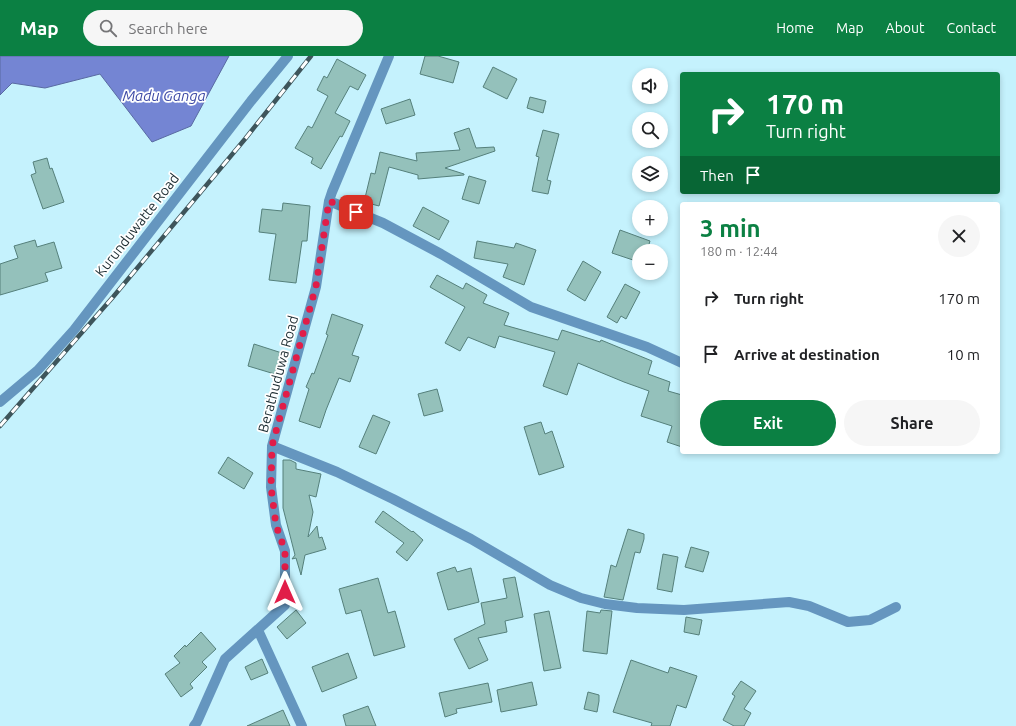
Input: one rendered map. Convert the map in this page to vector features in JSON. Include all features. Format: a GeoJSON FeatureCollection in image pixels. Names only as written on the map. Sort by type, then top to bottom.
{"type":"FeatureCollection","features":[{"type":"Feature","properties":{"kind":"street","name":"Kurunduwatte Road"},"geometry":{"type":"LineString","coordinates":[[0,402],[38,370],[74,330],[246,107],[288,56]]}},
{"type":"Feature","properties":{"kind":"street","name":"Berathuduwa Road"},"geometry":{"type":"LineString","coordinates":[[194,726],[225,659],[285,605],[285,551],[276,525],[271,487],[272,446],[316,286],[329,201],[389,56]]}},
{"type":"Feature","properties":{"kind":"street"},"geometry":{"type":"LineString","coordinates":[[329,201],[383,223],[441,254],[531,307],[647,347],[680,361]]}},
{"type":"Feature","properties":{"kind":"street"},"geometry":{"type":"LineString","coordinates":[[272,446],[337,472],[471,539],[550,586],[581,598],[605,604],[637,608],[684,610],[789,602],[809,606],[848,622],[870,620],[896,607]]}},
{"type":"Feature","properties":{"kind":"street"},"geometry":{"type":"LineString","coordinates":[[258,630],[302,726]]}},
{"type":"Feature","properties":{"kind":"water","name":"Madu Ganga"},"geometry":{"type":"Polygon","coordinates":[[[0,56],[229,56],[191,126],[152,142],[100,74],[45,88],[12,83],[0,95],[0,56]]]}},
{"type":"Feature","properties":{"kind":"building"},"geometry":{"type":"Polygon","coordinates":[[[425,56],[438,56],[459,62],[453,83],[420,74],[425,56]]]}},
{"type":"Feature","properties":{"kind":"building"},"geometry":{"type":"Polygon","coordinates":[[[337,59],[366,75],[358,90],[350,86],[335,113],[350,121],[342,137],[340,136],[321,169],[311,163],[313,158],[295,148],[308,126],[312,128],[328,96],[317,90],[324,76],[327,78],[337,59]]]}},
{"type":"Feature","properties":{"kind":"building"},"geometry":{"type":"Polygon","coordinates":[[[493,67],[517,79],[507,99],[483,87],[493,67]]]}},
{"type":"Feature","properties":{"kind":"building"},"geometry":{"type":"Polygon","coordinates":[[[530,97],[546,101],[543,113],[527,108],[530,97]]]}},
{"type":"Feature","properties":{"kind":"building"},"geometry":{"type":"Polygon","coordinates":[[[410,99],[415,115],[386,124],[381,109],[410,99]]]}},
{"type":"Feature","properties":{"kind":"building"},"geometry":{"type":"Polygon","coordinates":[[[469,128],[476,148],[494,147],[495,151],[445,168],[464,175],[418,179],[418,175],[389,167],[379,206],[364,202],[371,173],[375,174],[380,152],[417,161],[416,153],[460,150],[454,133],[469,128]]]}},
{"type":"Feature","properties":{"kind":"building"},"geometry":{"type":"Polygon","coordinates":[[[543,130],[559,134],[547,180],[551,181],[548,194],[532,191],[539,157],[536,156],[543,130]]]}},
{"type":"Feature","properties":{"kind":"building"},"geometry":{"type":"Polygon","coordinates":[[[47,158],[64,202],[43,209],[31,175],[36,173],[33,162],[47,158]]]}},
{"type":"Feature","properties":{"kind":"building"},"geometry":{"type":"Polygon","coordinates":[[[469,176],[486,181],[479,204],[462,199],[469,176]]]}},
{"type":"Feature","properties":{"kind":"building"},"geometry":{"type":"Polygon","coordinates":[[[283,203],[310,206],[307,241],[302,241],[296,283],[269,280],[276,234],[259,232],[262,209],[282,211],[283,203]]]}},
{"type":"Feature","properties":{"kind":"building"},"geometry":{"type":"Polygon","coordinates":[[[423,207],[449,221],[439,240],[413,226],[423,207]]]}},
{"type":"Feature","properties":{"kind":"building"},"geometry":{"type":"Polygon","coordinates":[[[620,230],[632,234],[632,236],[650,241],[649,244],[632,244],[632,260],[612,253],[620,230]]]}},
{"type":"Feature","properties":{"kind":"building"},"geometry":{"type":"Polygon","coordinates":[[[35,240],[37,247],[54,242],[62,268],[45,273],[48,281],[0,295],[0,264],[18,258],[14,246],[35,240]]]}},
{"type":"Feature","properties":{"kind":"building"},"geometry":{"type":"Polygon","coordinates":[[[477,241],[514,248],[516,243],[536,250],[524,285],[503,277],[508,264],[474,258],[477,241]]]}},
{"type":"Feature","properties":{"kind":"building"},"geometry":{"type":"Polygon","coordinates":[[[583,261],[601,272],[585,301],[567,290],[583,261]]]}},
{"type":"Feature","properties":{"kind":"building"},"geometry":{"type":"Polygon","coordinates":[[[437,275],[463,289],[466,283],[487,295],[483,303],[509,313],[504,325],[558,340],[562,330],[600,342],[601,340],[652,361],[648,374],[670,382],[668,391],[680,394],[680,446],[667,442],[672,426],[641,416],[649,391],[578,363],[567,395],[543,386],[555,352],[499,336],[495,348],[468,337],[460,351],[445,343],[465,307],[430,287],[437,275]]]}},
{"type":"Feature","properties":{"kind":"building"},"geometry":{"type":"Polygon","coordinates":[[[625,284],[640,292],[626,319],[621,316],[617,323],[607,317],[625,284]]]}},
{"type":"Feature","properties":{"kind":"building"},"geometry":{"type":"Polygon","coordinates":[[[332,314],[363,325],[352,355],[359,357],[350,382],[339,378],[320,428],[299,421],[309,389],[306,387],[312,373],[314,374],[328,335],[326,334],[332,314]]]}},
{"type":"Feature","properties":{"kind":"building"},"geometry":{"type":"Polygon","coordinates":[[[254,344],[285,354],[278,375],[248,366],[254,344]]]}},
{"type":"Feature","properties":{"kind":"building"},"geometry":{"type":"Polygon","coordinates":[[[437,389],[443,411],[424,416],[418,394],[437,389]]]}},
{"type":"Feature","properties":{"kind":"building"},"geometry":{"type":"Polygon","coordinates":[[[373,415],[390,422],[376,454],[359,447],[373,415]]]}},
{"type":"Feature","properties":{"kind":"building"},"geometry":{"type":"Polygon","coordinates":[[[541,422],[545,434],[552,431],[564,467],[539,475],[524,427],[541,422]]]}},
{"type":"Feature","properties":{"kind":"building"},"geometry":{"type":"Polygon","coordinates":[[[228,457],[253,473],[244,489],[218,473],[228,457]]]}},
{"type":"Feature","properties":{"kind":"building"},"geometry":{"type":"Polygon","coordinates":[[[283,460],[290,460],[296,463],[296,469],[321,474],[316,497],[309,495],[313,512],[308,537],[317,526],[319,538],[322,537],[326,549],[305,555],[301,575],[296,558],[292,559],[295,555],[283,508],[283,460]]]}},
{"type":"Feature","properties":{"kind":"building"},"geometry":{"type":"Polygon","coordinates":[[[383,511],[412,532],[413,531],[423,540],[407,561],[396,552],[404,543],[375,522],[383,511]]]}},
{"type":"Feature","properties":{"kind":"building"},"geometry":{"type":"Polygon","coordinates":[[[628,529],[644,534],[640,553],[635,552],[623,600],[604,597],[611,565],[616,567],[628,529]]]}},
{"type":"Feature","properties":{"kind":"building"},"geometry":{"type":"Polygon","coordinates":[[[691,547],[709,552],[703,572],[685,567],[691,547]]]}},
{"type":"Feature","properties":{"kind":"building"},"geometry":{"type":"Polygon","coordinates":[[[663,554],[678,557],[672,592],[657,589],[663,554]]]}},
{"type":"Feature","properties":{"kind":"building"},"geometry":{"type":"Polygon","coordinates":[[[455,567],[457,572],[471,568],[479,602],[448,610],[437,573],[455,567]]]}},
{"type":"Feature","properties":{"kind":"building"},"geometry":{"type":"Polygon","coordinates":[[[515,577],[523,617],[505,621],[507,632],[478,638],[488,660],[469,669],[454,639],[485,624],[481,603],[507,598],[503,579],[515,577]]]}},
{"type":"Feature","properties":{"kind":"building"},"geometry":{"type":"Polygon","coordinates":[[[378,578],[388,613],[395,611],[405,647],[374,656],[361,610],[346,614],[339,589],[378,578]]]}},
{"type":"Feature","properties":{"kind":"building"},"geometry":{"type":"Polygon","coordinates":[[[296,610],[306,623],[287,639],[277,627],[296,610]]]}},
{"type":"Feature","properties":{"kind":"building"},"geometry":{"type":"Polygon","coordinates":[[[601,610],[612,611],[607,654],[583,651],[587,611],[600,613],[601,610]]]}},
{"type":"Feature","properties":{"kind":"building"},"geometry":{"type":"Polygon","coordinates":[[[549,611],[561,668],[544,671],[534,614],[549,611]]]}},
{"type":"Feature","properties":{"kind":"building"},"geometry":{"type":"Polygon","coordinates":[[[686,617],[702,620],[699,635],[684,632],[686,617]]]}},
{"type":"Feature","properties":{"kind":"building"},"geometry":{"type":"Polygon","coordinates":[[[201,632],[216,649],[202,662],[207,667],[190,684],[193,688],[181,697],[165,674],[180,663],[174,656],[185,645],[186,647],[201,632]]]}},
{"type":"Feature","properties":{"kind":"building"},"geometry":{"type":"Polygon","coordinates":[[[348,653],[357,678],[322,692],[312,667],[348,653]]]}},
{"type":"Feature","properties":{"kind":"building"},"geometry":{"type":"Polygon","coordinates":[[[262,659],[268,673],[251,680],[245,667],[262,659]]]}},
{"type":"Feature","properties":{"kind":"building"},"geometry":{"type":"Polygon","coordinates":[[[631,660],[668,673],[670,667],[697,676],[686,708],[677,705],[670,726],[651,726],[652,723],[613,712],[631,660]]]}},
{"type":"Feature","properties":{"kind":"building"},"geometry":{"type":"Polygon","coordinates":[[[741,681],[756,691],[744,709],[751,713],[744,726],[734,726],[723,720],[735,696],[732,694],[741,681]]]}},
{"type":"Feature","properties":{"kind":"building"},"geometry":{"type":"Polygon","coordinates":[[[532,682],[537,705],[501,712],[497,690],[532,682]]]}},
{"type":"Feature","properties":{"kind":"building"},"geometry":{"type":"Polygon","coordinates":[[[488,683],[492,702],[456,709],[457,713],[445,717],[439,693],[488,683]]]}},
{"type":"Feature","properties":{"kind":"building"},"geometry":{"type":"Polygon","coordinates":[[[588,692],[599,695],[597,712],[584,709],[588,692]]]}},
{"type":"Feature","properties":{"kind":"building"},"geometry":{"type":"Polygon","coordinates":[[[368,706],[376,726],[346,726],[343,715],[368,706]]]}},
{"type":"Feature","properties":{"kind":"building"},"geometry":{"type":"Polygon","coordinates":[[[283,710],[290,726],[247,726],[283,710]]]}},
{"type":"Feature","properties":{"kind":"railway"},"geometry":{"type":"LineString","coordinates":[[0,426],[113,297],[245,139],[311,56]]}},
{"type":"Feature","properties":{"kind":"route"},"geometry":{"type":"LineString","coordinates":[[285,592],[285,551],[276,525],[271,487],[272,446],[316,286],[329,201],[356,212]]}}]}
